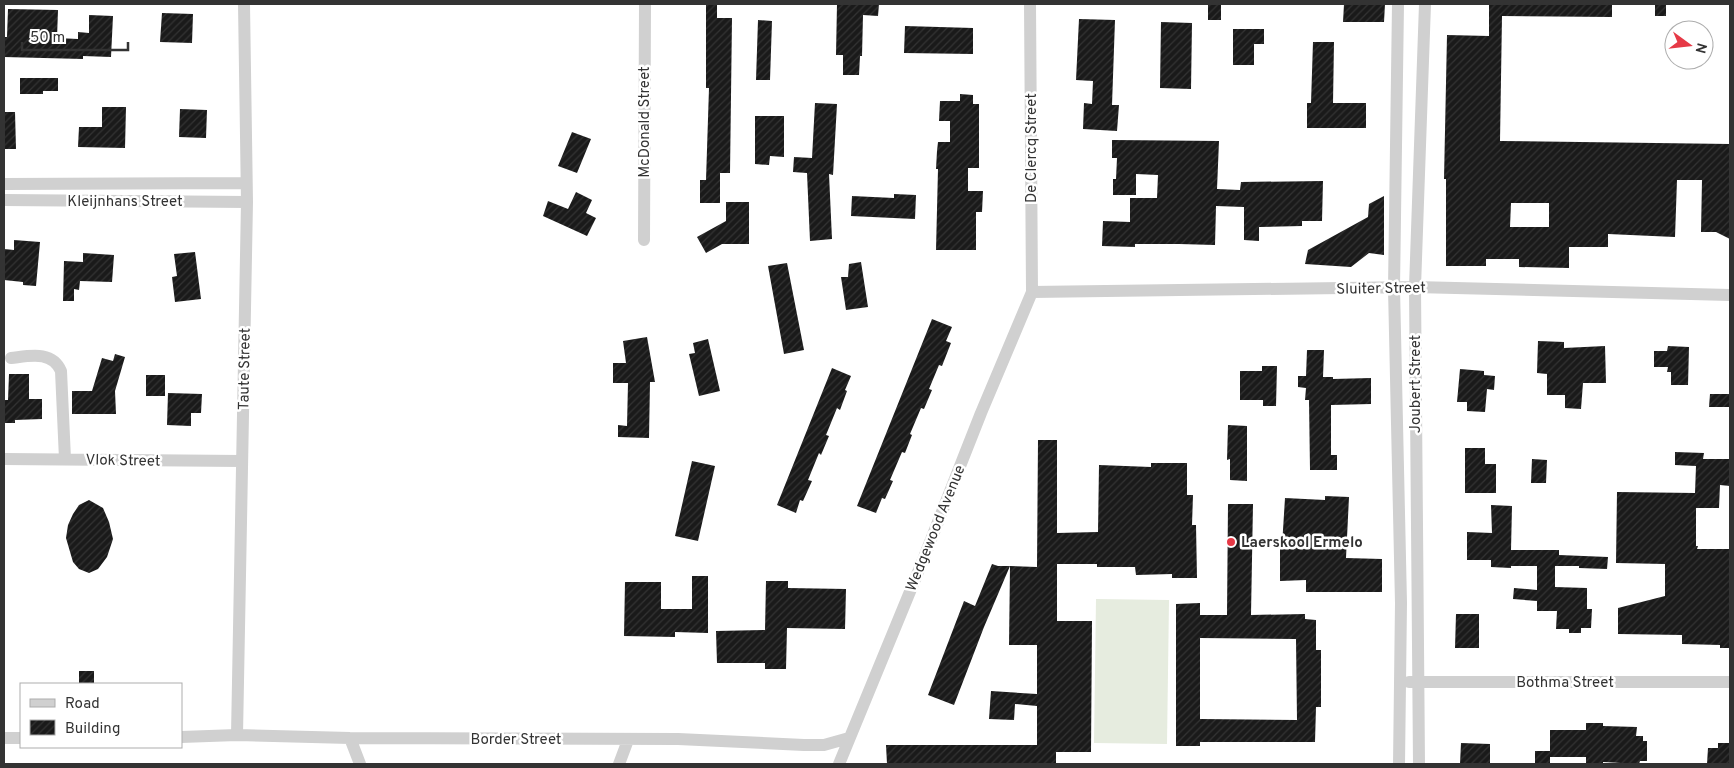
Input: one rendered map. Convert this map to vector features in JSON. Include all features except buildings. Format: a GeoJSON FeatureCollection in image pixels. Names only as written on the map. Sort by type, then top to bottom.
{"type":"FeatureCollection","features":[{"type":"Feature","properties":{"kind":"street","name":"Taute Street"},"geometry":{"type":"LineString","coordinates":[[237,735],[247,202],[244,4]]}},
{"type":"Feature","properties":{"kind":"street","name":"McDonald Street"},"geometry":{"type":"LineString","coordinates":[[644,240],[645,4]]}},
{"type":"Feature","properties":{"kind":"street","name":"De Clercq Street"},"geometry":{"type":"LineString","coordinates":[[1030,4],[1032,292]]}},
{"type":"Feature","properties":{"kind":"street","name":"Joubert Street"},"geometry":{"type":"LineString","coordinates":[[1398,4],[1394,288],[1401,603],[1399,764]]}},
{"type":"Feature","properties":{"kind":"street","name":"Joubert Street"},"geometry":{"type":"LineString","coordinates":[[1419,764],[1415,287],[1425,4]]}},
{"type":"Feature","properties":{"kind":"street","name":"Kleijnhans Street"},"geometry":{"type":"LineString","coordinates":[[4,184],[246,183]]}},
{"type":"Feature","properties":{"kind":"street","name":"Kleijnhans Street"},"geometry":{"type":"LineString","coordinates":[[4,200],[247,202]]}},
{"type":"Feature","properties":{"kind":"street","name":"Sluiter Street"},"geometry":{"type":"LineString","coordinates":[[1032,292],[1415,287],[1730,295]]}},
{"type":"Feature","properties":{"kind":"street","name":"Wedgewood Avenue"},"geometry":{"type":"LineString","coordinates":[[839,764],[923,560],[980,412],[1032,292]]}},
{"type":"Feature","properties":{"kind":"street"},"geometry":{"type":"LineString","coordinates":[[11,358],[43,355],[51,358],[59,367],[61,371],[65,459]]}},
{"type":"Feature","properties":{"kind":"street","name":"Vlok Street"},"geometry":{"type":"LineString","coordinates":[[4,459],[242,461]]}},
{"type":"Feature","properties":{"kind":"street","name":"Bothma Street"},"geometry":{"type":"LineString","coordinates":[[1399,683],[1418,681],[1730,682]]}},
{"type":"Feature","properties":{"kind":"street","name":"Border Street"},"geometry":{"type":"LineString","coordinates":[[182,737],[237,735],[350,738],[678,739],[804,746],[824,745],[849,738]]}},
{"type":"Feature","properties":{"kind":"street"},"geometry":{"type":"LineString","coordinates":[[4,738],[20,738]]}},
{"type":"Feature","properties":{"kind":"street"},"geometry":{"type":"LineString","coordinates":[[350,738],[360,764]]}},
{"type":"Feature","properties":{"kind":"street"},"geometry":{"type":"LineString","coordinates":[[619,764],[628,740]]}},
{"type":"Feature","properties":{"kind":"shaded area"},"geometry":{"type":"Polygon","coordinates":[[[1096,599],[1169,600],[1167,744],[1094,743],[1096,599]]]}},
{"type":"Feature","properties":{"kind":"place","name":"Laerskool Ermelo"},"geometry":{"type":"Point","coordinates":[1231,542]}}]}
